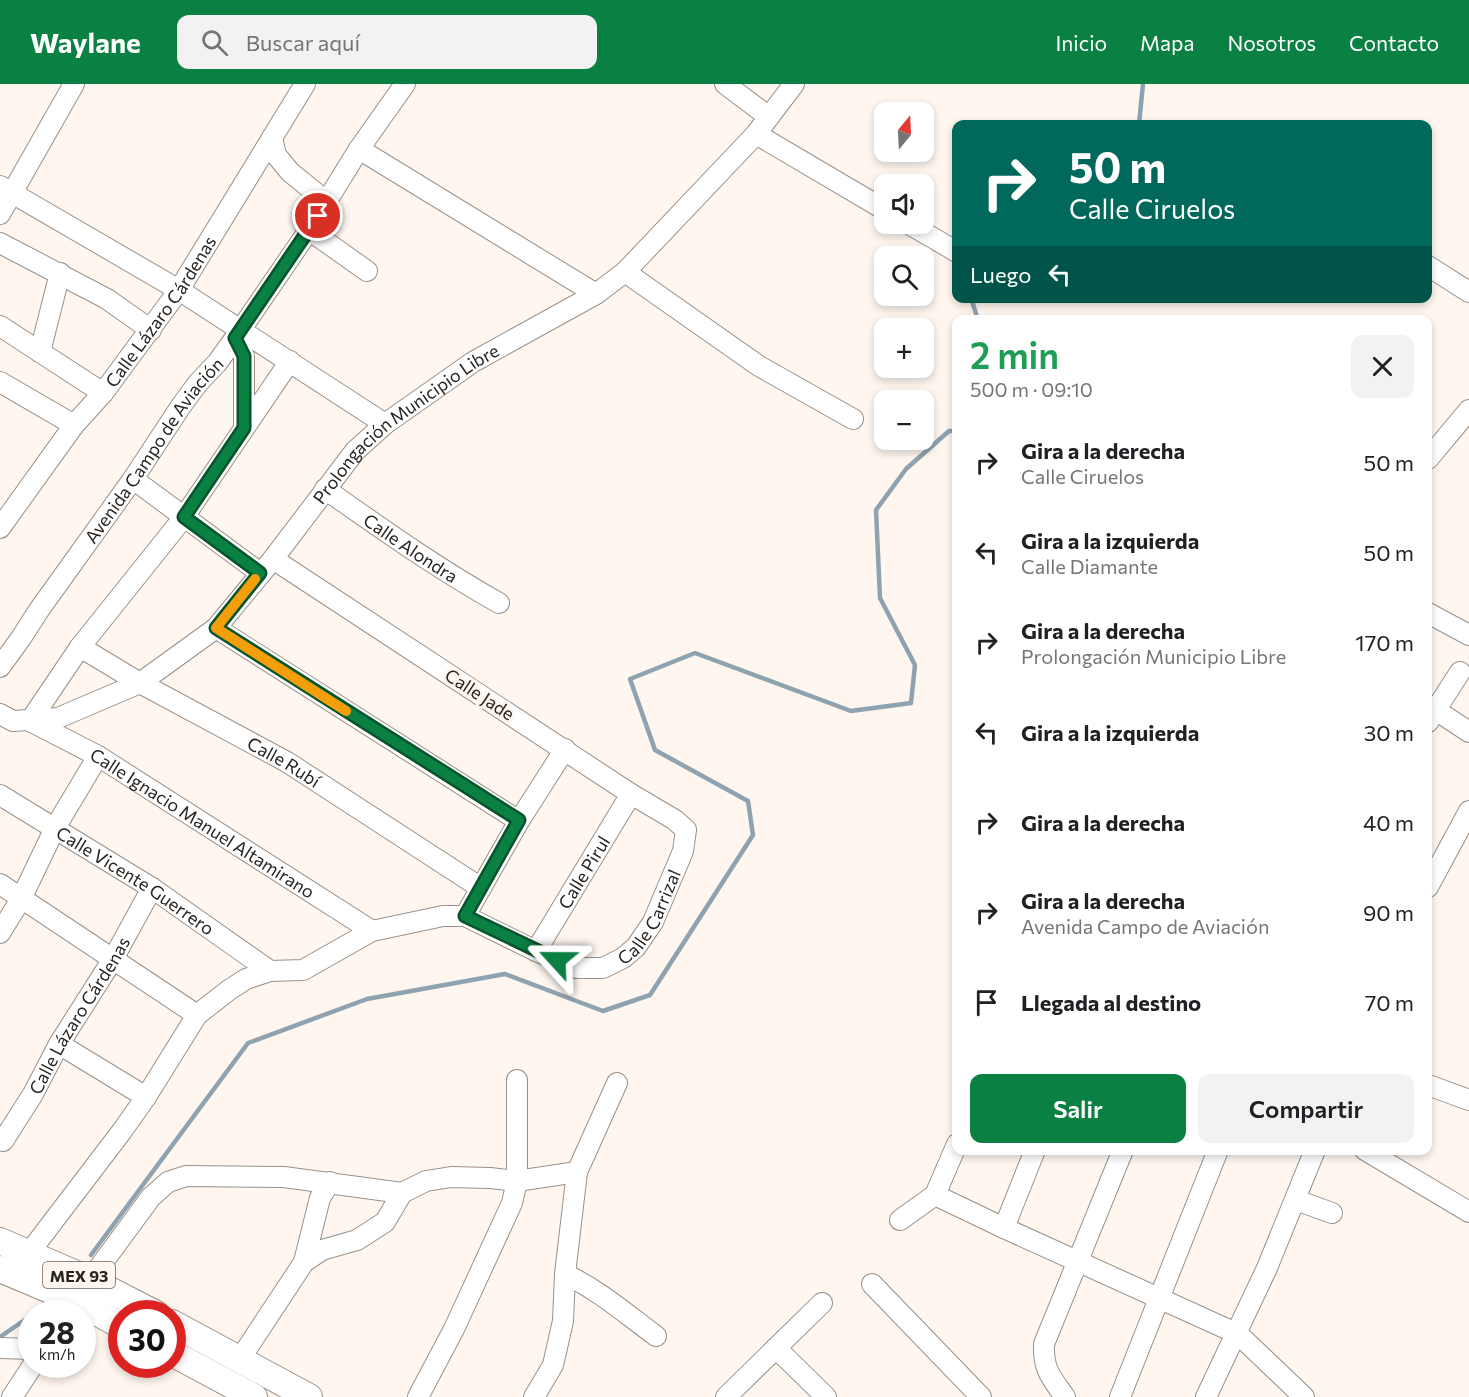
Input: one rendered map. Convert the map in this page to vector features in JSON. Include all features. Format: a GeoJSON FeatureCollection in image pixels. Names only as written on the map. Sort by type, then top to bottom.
{"type":"FeatureCollection","features":[{"type":"Feature","properties":{"kind":"main road","name":"MEX 93"},"geometry":{"type":"LineString","coordinates":[[0,1241],[90,1280],[129,1300]]}},
{"type":"Feature","properties":{"kind":"main road","name":"MEX 93"},"geometry":{"type":"LineString","coordinates":[[0,1269],[56,1300]]}},
{"type":"Feature","properties":{"kind":"main road"},"geometry":{"type":"LineString","coordinates":[[186,1330],[309,1397]]}},
{"type":"Feature","properties":{"kind":"main road"},"geometry":{"type":"LineString","coordinates":[[186,1361],[254,1397]]}},
{"type":"Feature","properties":{"kind":"street"},"geometry":{"type":"LineString","coordinates":[[0,214],[6,190],[74,84]]}},
{"type":"Feature","properties":{"kind":"street","name":"Calle Lázaro Cárdenas"},"geometry":{"type":"LineString","coordinates":[[4,516],[74,425],[103,393],[179,290],[305,84]]}},
{"type":"Feature","properties":{"kind":"street","name":"Avenida Campo de Aviación"},"geometry":{"type":"LineString","coordinates":[[0,667],[133,479],[181,406],[217,363],[309,230],[359,149],[405,84]]}},
{"type":"Feature","properties":{"kind":"street"},"geometry":{"type":"LineString","coordinates":[[725,84],[769,117]]}},
{"type":"Feature","properties":{"kind":"street","name":"Prolongación Municipio Libre"},"geometry":{"type":"LineString","coordinates":[[0,714],[13,721],[58,718],[140,683],[216,628],[355,451],[385,424],[473,362],[596,294],[625,272],[756,134],[794,84]]}},
{"type":"Feature","properties":{"kind":"street"},"geometry":{"type":"LineString","coordinates":[[756,134],[874,204]]}},
{"type":"Feature","properties":{"kind":"street"},"geometry":{"type":"LineString","coordinates":[[272,138],[276,155],[290,172],[327,202]]}},
{"type":"Feature","properties":{"kind":"street"},"geometry":{"type":"LineString","coordinates":[[359,149],[596,294]]}},
{"type":"Feature","properties":{"kind":"street"},"geometry":{"type":"LineString","coordinates":[[6,190],[179,290],[237,334],[290,361],[385,424]]}},
{"type":"Feature","properties":{"kind":"street"},"geometry":{"type":"LineString","coordinates":[[309,230],[367,271]]}},
{"type":"Feature","properties":{"kind":"street"},"geometry":{"type":"LineString","coordinates":[[926,234],[952,249]]}},
{"type":"Feature","properties":{"kind":"street"},"geometry":{"type":"LineString","coordinates":[[0,243],[107,299],[151,330]]}},
{"type":"Feature","properties":{"kind":"street"},"geometry":{"type":"LineString","coordinates":[[1432,269],[1469,292]]}},
{"type":"Feature","properties":{"kind":"street"},"geometry":{"type":"LineString","coordinates":[[625,272],[759,366],[853,419]]}},
{"type":"Feature","properties":{"kind":"street"},"geometry":{"type":"LineString","coordinates":[[40,352],[60,273]]}},
{"type":"Feature","properties":{"kind":"street"},"geometry":{"type":"LineString","coordinates":[[0,326],[103,393]]}},
{"type":"Feature","properties":{"kind":"street"},"geometry":{"type":"LineString","coordinates":[[237,334],[244,356],[244,428]]}},
{"type":"Feature","properties":{"kind":"street"},"geometry":{"type":"LineString","coordinates":[[30,721],[80,647],[184,517],[290,361]]}},
{"type":"Feature","properties":{"kind":"street"},"geometry":{"type":"LineString","coordinates":[[0,382],[74,425]]}},
{"type":"Feature","properties":{"kind":"street"},"geometry":{"type":"LineString","coordinates":[[1432,454],[1469,410]]}},
{"type":"Feature","properties":{"kind":"street","name":"Calle Jade"},"geometry":{"type":"LineString","coordinates":[[133,479],[184,517],[565,749],[631,794],[675,820],[686,830]]}},
{"type":"Feature","properties":{"kind":"street","name":"Calle Alondra"},"geometry":{"type":"LineString","coordinates":[[325,489],[399,542],[499,603]]}},
{"type":"Feature","properties":{"kind":"street"},"geometry":{"type":"LineString","coordinates":[[1432,615],[1469,635]]}},
{"type":"Feature","properties":{"kind":"street"},"geometry":{"type":"LineString","coordinates":[[216,628],[519,820]]}},
{"type":"Feature","properties":{"kind":"street","name":"Calle Rubí"},"geometry":{"type":"LineString","coordinates":[[80,647],[140,683],[287,762],[481,888]]}},
{"type":"Feature","properties":{"kind":"street"},"geometry":{"type":"LineString","coordinates":[[1432,711],[1460,672]]}},
{"type":"Feature","properties":{"kind":"street"},"geometry":{"type":"LineString","coordinates":[[1432,713],[1469,732]]}},
{"type":"Feature","properties":{"kind":"street","name":"Calle Ignacio Manuel Altamirano"},"geometry":{"type":"LineString","coordinates":[[30,721],[98,756],[206,822],[372,931]]}},
{"type":"Feature","properties":{"kind":"street"},"geometry":{"type":"LineString","coordinates":[[465,916],[519,820],[565,749]]}},
{"type":"Feature","properties":{"kind":"street"},"geometry":{"type":"LineString","coordinates":[[0,933],[21,899],[55,828],[98,756]]}},
{"type":"Feature","properties":{"kind":"street","name":"Calle Pirul"},"geometry":{"type":"LineString","coordinates":[[536,951],[631,794]]}},
{"type":"Feature","properties":{"kind":"street","name":"Calle Vicente Guerrero"},"geometry":{"type":"LineString","coordinates":[[0,795],[152,888],[270,971]]}},
{"type":"Feature","properties":{"kind":"street"},"geometry":{"type":"LineString","coordinates":[[1435,857],[1469,811]]}},
{"type":"Feature","properties":{"kind":"street","name":"Calle Carrizal"},"geometry":{"type":"LineString","coordinates":[[536,951],[577,968],[603,968],[623,958],[636,947],[653,922],[683,851],[686,830]]}},
{"type":"Feature","properties":{"kind":"street"},"geometry":{"type":"LineString","coordinates":[[0,884],[197,1015]]}},
{"type":"Feature","properties":{"kind":"street","name":"Calle Lázaro Cárdenas"},"geometry":{"type":"LineString","coordinates":[[3,1141],[33,1094],[59,1044],[113,959],[152,888]]}},
{"type":"Feature","properties":{"kind":"street"},"geometry":{"type":"LineString","coordinates":[[29,1253],[146,1097],[197,1015],[246,979],[270,971],[303,970],[372,931],[443,916],[465,916],[536,951]]}},
{"type":"Feature","properties":{"kind":"street"},"geometry":{"type":"LineString","coordinates":[[59,1044],[146,1097]]}},
{"type":"Feature","properties":{"kind":"street"},"geometry":{"type":"LineString","coordinates":[[418,1397],[454,1329],[512,1203],[517,1181],[517,1080]]}},
{"type":"Feature","properties":{"kind":"street"},"geometry":{"type":"LineString","coordinates":[[534,1397],[553,1365],[563,1321],[577,1172],[617,1083]]}},
{"type":"Feature","properties":{"kind":"street"},"geometry":{"type":"LineString","coordinates":[[1432,1086],[1469,1100]]}},
{"type":"Feature","properties":{"kind":"street"},"geometry":{"type":"LineString","coordinates":[[900,1220],[935,1195],[952,1155]]}},
{"type":"Feature","properties":{"kind":"street"},"geometry":{"type":"LineString","coordinates":[[1004,1228],[1033,1155]]}},
{"type":"Feature","properties":{"kind":"street"},"geometry":{"type":"LineString","coordinates":[[1065,1397],[1047,1373],[1044,1344],[1121,1155]]}},
{"type":"Feature","properties":{"kind":"street"},"geometry":{"type":"LineString","coordinates":[[1119,1397],[1216,1155]]}},
{"type":"Feature","properties":{"kind":"street"},"geometry":{"type":"LineString","coordinates":[[1206,1397],[1238,1334],[1313,1155]]}},
{"type":"Feature","properties":{"kind":"street"},"geometry":{"type":"LineString","coordinates":[[1373,1155],[1469,1212]]}},
{"type":"Feature","properties":{"kind":"street"},"geometry":{"type":"LineString","coordinates":[[304,1262],[322,1250],[357,1240],[385,1222],[402,1193],[426,1181],[451,1177],[517,1181],[577,1172]]}},
{"type":"Feature","properties":{"kind":"street"},"geometry":{"type":"LineString","coordinates":[[74,1300],[152,1197],[168,1182],[186,1176],[284,1177],[402,1193]]}},
{"type":"Feature","properties":{"kind":"street"},"geometry":{"type":"LineString","coordinates":[[240,1359],[304,1262],[317,1208],[330,1182]]}},
{"type":"Feature","properties":{"kind":"street"},"geometry":{"type":"LineString","coordinates":[[935,1195],[1238,1334],[1304,1397]]}},
{"type":"Feature","properties":{"kind":"street"},"geometry":{"type":"LineString","coordinates":[[1296,1200],[1332,1213]]}},
{"type":"Feature","properties":{"kind":"street"},"geometry":{"type":"LineString","coordinates":[[566,1274],[614,1302],[656,1336]]}},
{"type":"Feature","properties":{"kind":"street"},"geometry":{"type":"LineString","coordinates":[[872,1284],[981,1397]]}},
{"type":"Feature","properties":{"kind":"street"},"geometry":{"type":"LineString","coordinates":[[726,1397],[822,1303]]}},
{"type":"Feature","properties":{"kind":"street"},"geometry":{"type":"LineString","coordinates":[[0,1348],[18,1349]]}},
{"type":"Feature","properties":{"kind":"street"},"geometry":{"type":"LineString","coordinates":[[776,1348],[826,1397]]}},
{"type":"Feature","properties":{"kind":"street"},"geometry":{"type":"LineString","coordinates":[[12,1397],[24,1378]]}},
{"type":"Feature","properties":{"kind":"waterway"},"geometry":{"type":"LineString","coordinates":[[1139,120],[1143,84]]}},
{"type":"Feature","properties":{"kind":"waterway"},"geometry":{"type":"LineString","coordinates":[[973,303],[976,315]]}},
{"type":"Feature","properties":{"kind":"waterway"},"geometry":{"type":"LineString","coordinates":[[91,1255],[248,1043],[367,999],[505,974],[603,1011],[650,995],[753,835],[748,801],[655,750],[630,679],[695,653],[851,711],[911,703],[915,665],[880,598],[876,510],[906,469],[949,431],[952,431]]}},
{"type":"Feature","properties":{"kind":"waterway"},"geometry":{"type":"LineString","coordinates":[[0,1337],[18,1325]]}},
{"type":"Feature","properties":{"kind":"slow traffic"},"geometry":{"type":"LineString","coordinates":[[255,579],[216,628],[346,711]]}},
{"type":"Feature","properties":{"kind":"route"},"geometry":{"type":"LineString","coordinates":[[318,216],[235,338],[244,356],[244,428],[184,517],[260,573],[216,628],[519,820],[465,916],[557,960]]}}]}
